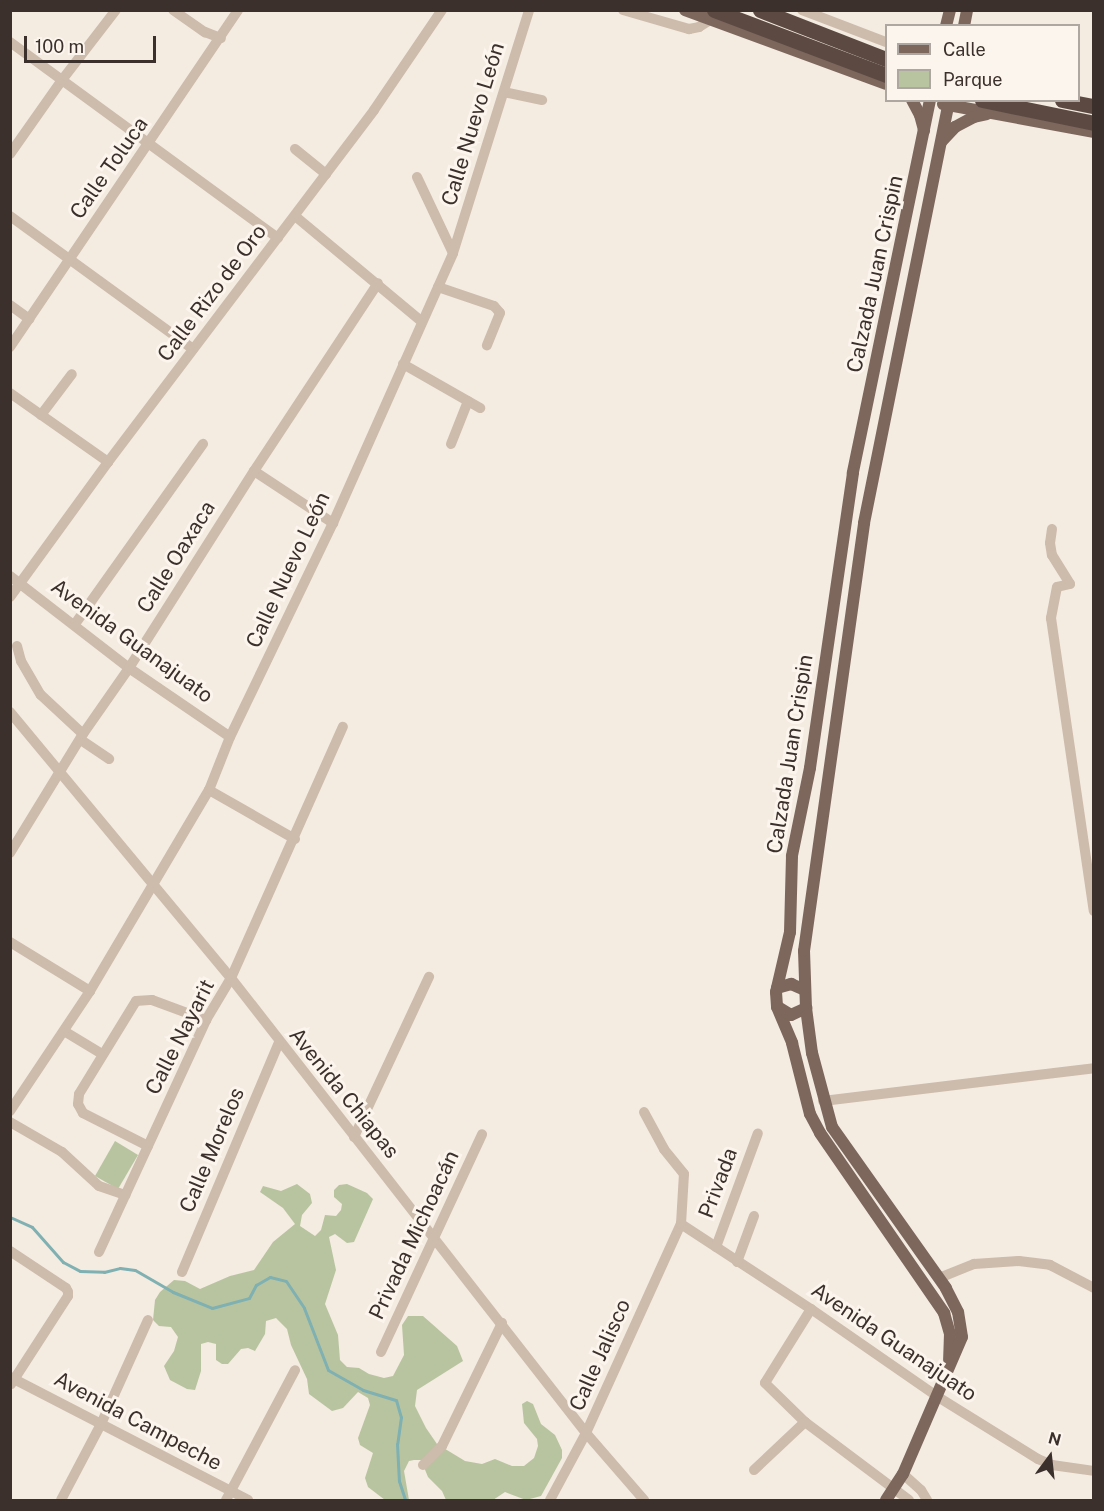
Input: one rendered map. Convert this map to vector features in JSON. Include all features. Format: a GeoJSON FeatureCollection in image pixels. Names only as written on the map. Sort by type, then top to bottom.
{"type":"FeatureCollection","features":[{"type":"Feature","properties":{"kind":"highway"},"geometry":{"type":"LineString","coordinates":[[760,10],[885,59]]}},
{"type":"Feature","properties":{"kind":"highway"},"geometry":{"type":"LineString","coordinates":[[712,15],[885,75]]}},
{"type":"Feature","properties":{"kind":"highway"},"geometry":{"type":"LineString","coordinates":[[992,102],[1094,123]]}},
{"type":"Feature","properties":{"kind":"highway"},"geometry":{"type":"LineString","coordinates":[[1073,102],[1094,106]]}},
{"type":"Feature","properties":{"kind":"main road"},"geometry":{"type":"LineString","coordinates":[[685,10],[712,15],[885,84]]}},
{"type":"Feature","properties":{"kind":"main road"},"geometry":{"type":"LineString","coordinates":[[777,10],[885,52]]}},
{"type":"Feature","properties":{"kind":"main road"},"geometry":{"type":"LineString","coordinates":[[913,102],[920,115],[925,133]]}},
{"type":"Feature","properties":{"kind":"main road","name":"Calzada Juan Crispin"},"geometry":{"type":"LineString","coordinates":[[930,102],[853,473],[810,768],[792,856],[792,915],[786,954],[777,988],[777,1006],[792,1042],[810,1114],[820,1133],[944,1313],[951,1352],[947,1374]]}},
{"type":"Feature","properties":{"kind":"main road"},"geometry":{"type":"LineString","coordinates":[[949,103],[1094,132]]}},
{"type":"Feature","properties":{"kind":"main road","name":"Calzada Juan Crispin"},"geometry":{"type":"LineString","coordinates":[[889,1495],[903,1474],[962,1337],[958,1312],[939,1278],[832,1127],[823,1101],[812,1053],[806,1008],[804,951],[864,523],[949,103]]}},
{"type":"Feature","properties":{"kind":"main road"},"geometry":{"type":"LineString","coordinates":[[941,142],[955,127],[974,117],[995,113]]}},
{"type":"Feature","properties":{"kind":"main road"},"geometry":{"type":"LineString","coordinates":[[777,988],[791,984],[805,990]]}},
{"type":"Feature","properties":{"kind":"main road"},"geometry":{"type":"LineString","coordinates":[[777,1006],[791,1015],[806,1008]]}},
{"type":"Feature","properties":{"kind":"street"},"geometry":{"type":"LineString","coordinates":[[10,154],[116,10]]}},
{"type":"Feature","properties":{"kind":"street"},"geometry":{"type":"LineString","coordinates":[[173,10],[205,32],[221,38]]}},
{"type":"Feature","properties":{"kind":"street","name":"Calle Toluca"},"geometry":{"type":"LineString","coordinates":[[10,347],[150,144],[238,10]]}},
{"type":"Feature","properties":{"kind":"street","name":"Calle Rizo de Oro"},"geometry":{"type":"LineString","coordinates":[[10,597],[108,462],[326,174],[442,10]]}},
{"type":"Feature","properties":{"kind":"street","name":"Calle Nuevo León"},"geometry":{"type":"LineString","coordinates":[[10,1111],[90,991],[209,790],[231,737],[333,523],[453,253],[529,10]]}},
{"type":"Feature","properties":{"kind":"street"},"geometry":{"type":"LineString","coordinates":[[623,10],[689,29],[699,27],[712,15]]}},
{"type":"Feature","properties":{"kind":"street"},"geometry":{"type":"LineString","coordinates":[[802,10],[885,42]]}},
{"type":"Feature","properties":{"kind":"street"},"geometry":{"type":"LineString","coordinates":[[10,42],[278,238]]}},
{"type":"Feature","properties":{"kind":"street"},"geometry":{"type":"LineString","coordinates":[[504,92],[543,100]]}},
{"type":"Feature","properties":{"kind":"street"},"geometry":{"type":"LineString","coordinates":[[295,149],[326,174]]}},
{"type":"Feature","properties":{"kind":"street"},"geometry":{"type":"LineString","coordinates":[[417,177],[453,253]]}},
{"type":"Feature","properties":{"kind":"street"},"geometry":{"type":"LineString","coordinates":[[10,216],[193,349]]}},
{"type":"Feature","properties":{"kind":"street"},"geometry":{"type":"LineString","coordinates":[[295,216],[422,322]]}},
{"type":"Feature","properties":{"kind":"street","name":"Calle Oaxaca"},"geometry":{"type":"LineString","coordinates":[[10,853],[82,737],[378,283]]}},
{"type":"Feature","properties":{"kind":"street"},"geometry":{"type":"LineString","coordinates":[[438,287],[494,306],[500,313],[487,345]]}},
{"type":"Feature","properties":{"kind":"street"},"geometry":{"type":"LineString","coordinates":[[10,306],[29,319]]}},
{"type":"Feature","properties":{"kind":"street"},"geometry":{"type":"LineString","coordinates":[[403,364],[480,408]]}},
{"type":"Feature","properties":{"kind":"street"},"geometry":{"type":"LineString","coordinates":[[41,415],[72,374]]}},
{"type":"Feature","properties":{"kind":"street"},"geometry":{"type":"LineString","coordinates":[[10,393],[108,462]]}},
{"type":"Feature","properties":{"kind":"street"},"geometry":{"type":"LineString","coordinates":[[451,444],[468,401]]}},
{"type":"Feature","properties":{"kind":"street"},"geometry":{"type":"LineString","coordinates":[[75,624],[203,444]]}},
{"type":"Feature","properties":{"kind":"street"},"geometry":{"type":"LineString","coordinates":[[254,471],[333,523]]}},
{"type":"Feature","properties":{"kind":"street"},"geometry":{"type":"LineString","coordinates":[[1052,529],[1050,543],[1052,555],[1070,584],[1057,587],[1051,618],[1094,911]]}},
{"type":"Feature","properties":{"kind":"street","name":"Avenida Guanajuato"},"geometry":{"type":"LineString","coordinates":[[10,576],[129,668],[231,737]]}},
{"type":"Feature","properties":{"kind":"street"},"geometry":{"type":"LineString","coordinates":[[17,646],[21,661],[41,695],[82,737],[109,759]]}},
{"type":"Feature","properties":{"kind":"street","name":"Avenida Chiapas"},"geometry":{"type":"LineString","coordinates":[[10,712],[231,978],[586,1433],[644,1500]]}},
{"type":"Feature","properties":{"kind":"street","name":"Calle Nayarit"},"geometry":{"type":"LineString","coordinates":[[99,1252],[206,1020],[231,978],[295,839],[343,727]]}},
{"type":"Feature","properties":{"kind":"street"},"geometry":{"type":"LineString","coordinates":[[209,790],[295,839]]}},
{"type":"Feature","properties":{"kind":"street"},"geometry":{"type":"LineString","coordinates":[[10,942],[90,991]]}},
{"type":"Feature","properties":{"kind":"street"},"geometry":{"type":"LineString","coordinates":[[354,1137],[429,977]]}},
{"type":"Feature","properties":{"kind":"street"},"geometry":{"type":"LineString","coordinates":[[148,1146],[88,1116],[80,1109],[79,1094],[132,1005],[141,999],[152,1000],[206,1020]]}},
{"type":"Feature","properties":{"kind":"street"},"geometry":{"type":"LineString","coordinates":[[64,1031],[102,1054]]}},
{"type":"Feature","properties":{"kind":"street","name":"Calle Morelos"},"geometry":{"type":"LineString","coordinates":[[182,1272],[279,1042]]}},
{"type":"Feature","properties":{"kind":"street"},"geometry":{"type":"LineString","coordinates":[[823,1101],[1094,1068]]}},
{"type":"Feature","properties":{"kind":"street"},"geometry":{"type":"LineString","coordinates":[[644,1112],[664,1149],[684,1174],[681,1224]]}},
{"type":"Feature","properties":{"kind":"street"},"geometry":{"type":"LineString","coordinates":[[10,1122],[62,1152],[99,1186],[125,1194]]}},
{"type":"Feature","properties":{"kind":"street","name":"Privada"},"geometry":{"type":"LineString","coordinates":[[716,1247],[758,1133]]}},
{"type":"Feature","properties":{"kind":"street","name":"Privada Michoacán"},"geometry":{"type":"LineString","coordinates":[[381,1352],[482,1134]]}},
{"type":"Feature","properties":{"kind":"street"},"geometry":{"type":"LineString","coordinates":[[737,1262],[754,1216]]}},
{"type":"Feature","properties":{"kind":"street","name":"Avenida Guanajuato"},"geometry":{"type":"LineString","coordinates":[[681,1224],[811,1309],[938,1397],[1038,1459],[1052,1465],[1094,1471]]}},
{"type":"Feature","properties":{"kind":"street","name":"Calle Jalisco"},"geometry":{"type":"LineString","coordinates":[[550,1500],[586,1433],[681,1224]]}},
{"type":"Feature","properties":{"kind":"street"},"geometry":{"type":"LineString","coordinates":[[10,1251],[68,1292],[68,1296],[12,1380]]}},
{"type":"Feature","properties":{"kind":"street"},"geometry":{"type":"LineString","coordinates":[[939,1278],[974,1264],[1019,1261],[1050,1265],[1094,1288]]}},
{"type":"Feature","properties":{"kind":"street"},"geometry":{"type":"LineString","coordinates":[[811,1309],[765,1383],[805,1422],[889,1495],[909,1500]]}},
{"type":"Feature","properties":{"kind":"street"},"geometry":{"type":"LineString","coordinates":[[61,1500],[101,1424],[148,1320]]}},
{"type":"Feature","properties":{"kind":"street"},"geometry":{"type":"LineString","coordinates":[[423,1465],[442,1446],[502,1323]]}},
{"type":"Feature","properties":{"kind":"street"},"geometry":{"type":"LineString","coordinates":[[228,1496],[295,1370]]}},
{"type":"Feature","properties":{"kind":"street","name":"Avenida Campeche"},"geometry":{"type":"LineString","coordinates":[[12,1380],[101,1424],[228,1496],[248,1500]]}},
{"type":"Feature","properties":{"kind":"street"},"geometry":{"type":"LineString","coordinates":[[754,1470],[805,1422]]}},
{"type":"Feature","properties":{"kind":"street"},"geometry":{"type":"LineString","coordinates":[[903,1474],[921,1490],[927,1500]]}},
{"type":"Feature","properties":{"kind":"green space"},"geometry":{"type":"Polygon","coordinates":[[[115,1141],[138,1155],[118,1189],[95,1176],[115,1141]]]}},
{"type":"Feature","properties":{"kind":"green space"},"geometry":{"type":"Polygon","coordinates":[[[297,1184],[310,1194],[312,1203],[302,1215],[300,1226],[315,1236],[321,1230],[325,1215],[336,1216],[341,1210],[342,1204],[334,1197],[334,1190],[339,1185],[347,1184],[367,1193],[373,1199],[354,1242],[347,1243],[335,1234],[329,1237],[336,1270],[325,1304],[338,1335],[340,1360],[347,1367],[359,1368],[369,1374],[384,1378],[393,1376],[404,1355],[402,1325],[408,1316],[423,1316],[457,1346],[463,1361],[417,1390],[415,1406],[426,1428],[437,1444],[465,1461],[482,1464],[495,1459],[512,1466],[524,1466],[534,1458],[538,1446],[537,1439],[524,1423],[522,1404],[527,1401],[533,1404],[541,1424],[555,1435],[562,1450],[562,1458],[541,1496],[526,1500],[505,1492],[493,1500],[446,1500],[442,1491],[428,1477],[421,1460],[414,1460],[409,1461],[404,1471],[409,1500],[385,1500],[368,1487],[365,1478],[373,1453],[360,1445],[358,1438],[370,1405],[368,1398],[358,1392],[343,1408],[332,1411],[309,1394],[307,1379],[291,1345],[287,1329],[276,1318],[266,1321],[265,1334],[255,1351],[248,1348],[241,1349],[228,1364],[222,1364],[216,1360],[216,1344],[208,1342],[201,1344],[201,1371],[195,1390],[187,1389],[170,1380],[164,1366],[174,1351],[178,1337],[171,1327],[159,1326],[153,1320],[155,1300],[160,1292],[174,1280],[185,1281],[200,1289],[230,1276],[254,1270],[273,1242],[295,1224],[283,1208],[260,1192],[263,1186],[281,1191],[297,1184]]]}},
{"type":"Feature","properties":{"kind":"waterway"},"geometry":{"type":"LineString","coordinates":[[10,1217],[32,1227],[63,1262],[80,1271],[104,1272],[120,1268],[135,1270],[173,1292],[212,1308],[249,1298],[256,1285],[270,1277],[286,1281],[304,1308],[328,1370],[363,1390],[396,1400],[401,1417],[397,1444],[399,1481],[405,1500]]}}]}
